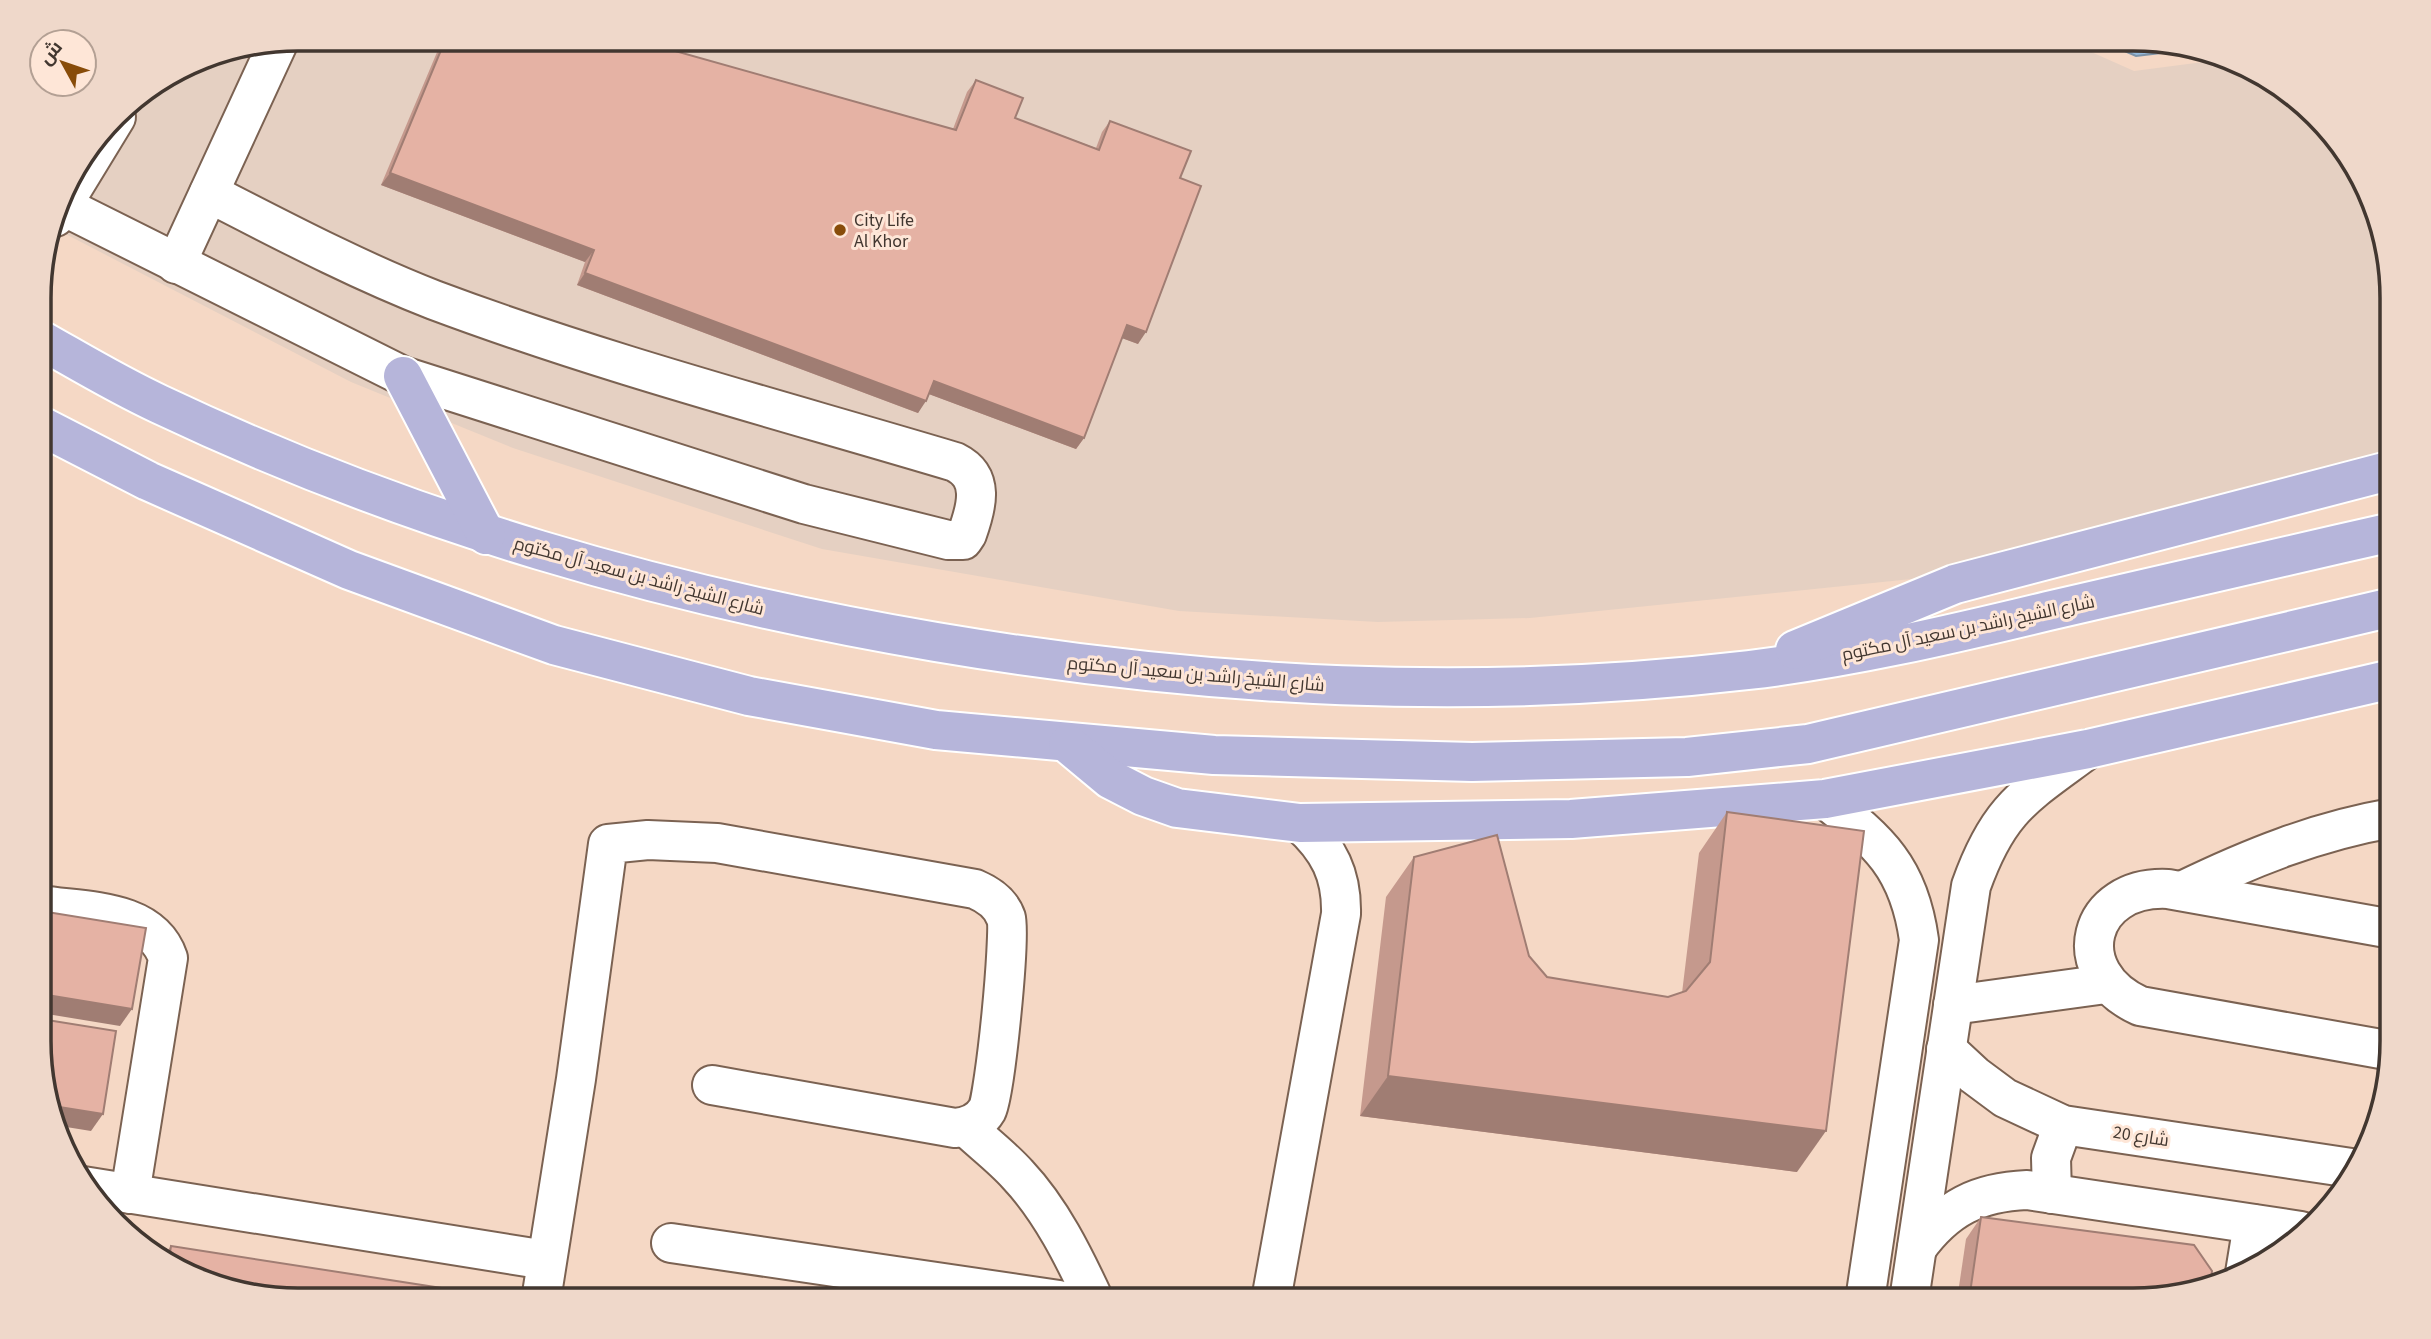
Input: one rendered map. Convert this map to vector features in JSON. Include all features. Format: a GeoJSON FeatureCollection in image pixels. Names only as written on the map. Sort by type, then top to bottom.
{"type":"FeatureCollection","features":[{"type":"Feature","properties":{"kind":"main road","name":"شارع الشيخ راشد بن سعيد آل مكتوم"},"geometry":{"type":"LineString","coordinates":[[51,346],[152,401],[262,451],[373,495],[486,535],[597,569],[823,623],[1046,661],[1156,675],[1378,689],[1503,688],[1628,682],[1752,670],[1876,652],[2380,535]]}},
{"type":"Feature","properties":{"kind":"main road"},"geometry":{"type":"LineString","coordinates":[[402,376],[486,535]]}},
{"type":"Feature","properties":{"kind":"main road"},"geometry":{"type":"LineString","coordinates":[[51,431],[148,481],[349,570],[554,645],[750,696],[936,730],[1068,744],[1214,755],[1398,762],[1687,757],[1808,744],[2380,610]]}},
{"type":"Feature","properties":{"kind":"main road"},"geometry":{"type":"LineString","coordinates":[[1752,670],[1857,622],[1955,584],[2380,473]]}},
{"type":"Feature","properties":{"kind":"main road"},"geometry":{"type":"LineString","coordinates":[[1068,744],[1110,779],[1177,808],[1300,824],[1571,819],[1825,799],[2088,749],[2380,682]]}},
{"type":"Feature","properties":{"kind":"street"},"geometry":{"type":"LineString","coordinates":[[176,264],[274,52]]}},
{"type":"Feature","properties":{"kind":"street"},"geometry":{"type":"LineString","coordinates":[[67,213],[402,376],[804,504],[956,541],[963,540],[969,528],[977,482],[973,473],[955,462],[739,401],[433,299],[313,246],[209,193]]}},
{"type":"Feature","properties":{"kind":"street"},"geometry":{"type":"LineString","coordinates":[[1911,1288],[1971,886],[1984,849],[2014,805],[2088,749]]}},
{"type":"Feature","properties":{"kind":"street"},"geometry":{"type":"LineString","coordinates":[[1825,799],[1875,839],[1893,861],[1911,899],[1919,940],[1867,1288]]}},
{"type":"Feature","properties":{"kind":"street"},"geometry":{"type":"LineString","coordinates":[[2182,891],[2239,863],[2297,841],[2380,821]]}},
{"type":"Feature","properties":{"kind":"street"},"geometry":{"type":"LineString","coordinates":[[1273,1288],[1342,914],[1338,876],[1331,859],[1318,839],[1300,824]]}},
{"type":"Feature","properties":{"kind":"street"},"geometry":{"type":"LineString","coordinates":[[543,1288],[576,1079],[608,844],[648,840],[717,843],[975,890],[989,895],[1006,918],[1007,932],[992,1088],[986,1111],[966,1127]]}},
{"type":"Feature","properties":{"kind":"street"},"geometry":{"type":"LineString","coordinates":[[2380,927],[2182,891],[2147,888],[2127,894],[2110,906],[2099,923],[2094,944],[2096,965],[2106,984],[2121,998],[2140,1006],[2380,1049]]}},
{"type":"Feature","properties":{"kind":"street"},"geometry":{"type":"LineString","coordinates":[[51,907],[120,917],[146,925],[156,934],[168,958],[130,1194]]}},
{"type":"Feature","properties":{"kind":"street"},"geometry":{"type":"LineString","coordinates":[[1953,1005],[2106,984]]}},
{"type":"Feature","properties":{"kind":"street","name":"شارع 20"},"geometry":{"type":"LineString","coordinates":[[1946,1049],[1974,1075],[2005,1098],[2063,1125],[2345,1167]]}},
{"type":"Feature","properties":{"kind":"street"},"geometry":{"type":"LineString","coordinates":[[712,1085],[966,1127],[1027,1185],[1075,1259],[1088,1288]]}},
{"type":"Feature","properties":{"kind":"street"},"geometry":{"type":"LineString","coordinates":[[2052,1194],[2051,1158],[2063,1125]]}},
{"type":"Feature","properties":{"kind":"street"},"geometry":{"type":"LineString","coordinates":[[100,1189],[546,1261]]}},
{"type":"Feature","properties":{"kind":"street"},"geometry":{"type":"LineString","coordinates":[[1917,1248],[1932,1227],[1952,1209],[1975,1197],[2000,1191],[2027,1190],[2292,1230]]}},
{"type":"Feature","properties":{"kind":"street"},"geometry":{"type":"LineString","coordinates":[[2247,1260],[2253,1224]]}},
{"type":"Feature","properties":{"kind":"street"},"geometry":{"type":"LineString","coordinates":[[671,1243],[977,1288]]}},
{"type":"Feature","properties":{"kind":"shaded area"},"geometry":{"type":"Polygon","coordinates":[[[282,51],[2089,51],[2134,71],[2205,62],[2242,76],[2270,92],[2296,112],[2319,135],[2339,161],[2355,189],[2372,234],[2380,282],[2380,468],[1931,577],[1530,618],[1378,622],[1179,611],[822,549],[513,448],[351,382],[60,231],[84,175],[123,123],[161,92],[189,76],[219,64],[282,51]]]}},
{"type":"Feature","properties":{"kind":"water"},"geometry":{"type":"Polygon","coordinates":[[[2125,51],[2163,53],[2136,56],[2125,51]]]}},
{"type":"Feature","properties":{"kind":"building","name":"City Life Al Khor"},"geometry":{"type":"Polygon","coordinates":[[[441,51],[675,51],[956,130],[976,80],[1023,98],[1015,118],[1099,150],[1110,121],[1191,151],[1180,178],[1201,186],[1146,332],[1127,325],[1084,438],[934,381],[926,401],[585,273],[594,250],[390,173],[441,51]]]}},
{"type":"Feature","properties":{"kind":"building"},"geometry":{"type":"Polygon","coordinates":[[[1727,812],[1864,831],[1826,1131],[1388,1076],[1414,857],[1497,835],[1529,956],[1547,977],[1668,997],[1686,991],[1710,962],[1727,812]]]}},
{"type":"Feature","properties":{"kind":"building"},"geometry":{"type":"Polygon","coordinates":[[[51,913],[146,928],[132,1009],[51,996],[51,913]]]}},
{"type":"Feature","properties":{"kind":"building"},"geometry":{"type":"Polygon","coordinates":[[[51,1021],[116,1031],[103,1114],[60,1107],[51,1057],[51,1021]]]}},
{"type":"Feature","properties":{"kind":"building"},"geometry":{"type":"Polygon","coordinates":[[[1981,1217],[2194,1245],[2212,1271],[2212,1275],[2197,1280],[2149,1288],[1971,1288],[1981,1217]]]}},
{"type":"Feature","properties":{"kind":"building"},"geometry":{"type":"Polygon","coordinates":[[[171,1246],[441,1288],[266,1286],[219,1275],[170,1253],[171,1246]]]}},
{"type":"Feature","properties":{"kind":"place","name":"City Life Al Khor"},"geometry":{"type":"Point","coordinates":[840,230]}}]}
